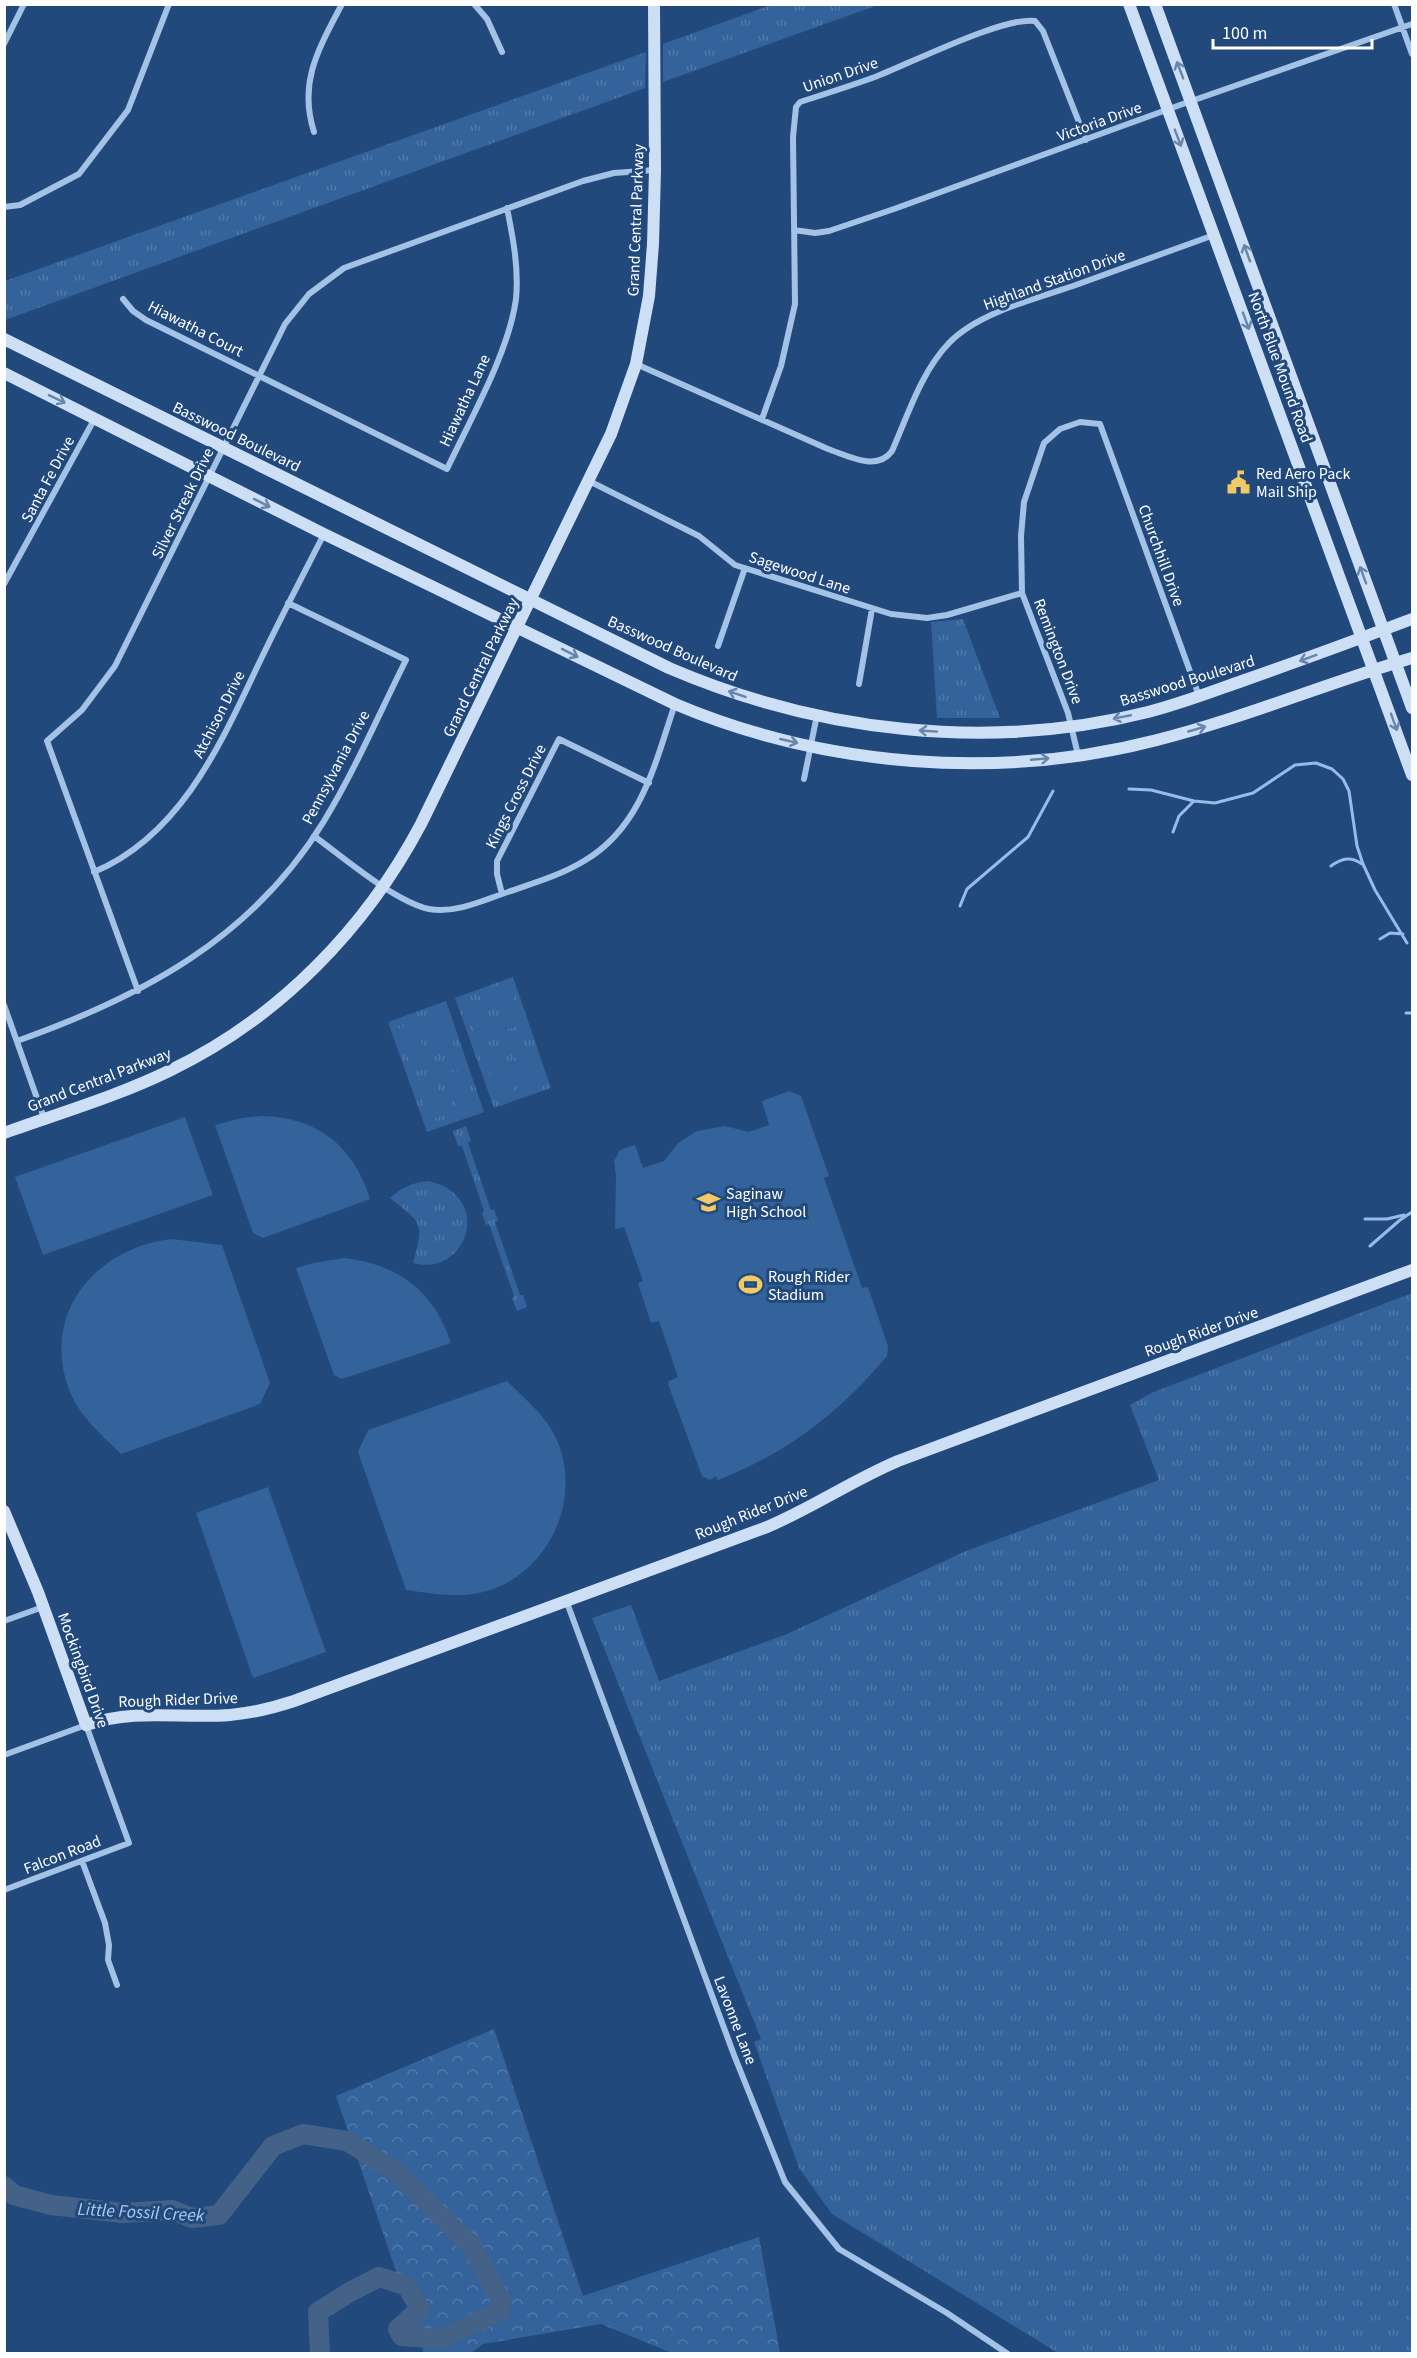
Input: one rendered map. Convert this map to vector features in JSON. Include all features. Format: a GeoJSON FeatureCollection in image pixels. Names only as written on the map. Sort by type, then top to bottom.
{"type":"FeatureCollection","features":[{"type":"Feature","properties":{"kind":"main road","name":"Grand Central Parkway"},"geometry":{"type":"LineString","coordinates":[[4,1133],[152,1079],[187,1063],[263,1013],[311,971],[351,929],[384,886],[421,824],[611,434],[636,364],[649,296],[653,244],[654,4]]}},
{"type":"Feature","properties":{"kind":"main road","name":"North Blue Mound Road"},"geometry":{"type":"LineString","coordinates":[[1129,4],[1413,775]]}},
{"type":"Feature","properties":{"kind":"main road","name":"North Blue Mound Road"},"geometry":{"type":"LineString","coordinates":[[1155,4],[1413,708]]}},
{"type":"Feature","properties":{"kind":"main road","name":"Basswood Boulevard"},"geometry":{"type":"LineString","coordinates":[[4,339],[530,600],[700,681],[765,703],[860,724],[934,731],[993,732],[1072,726],[1148,712],[1413,620]]}},
{"type":"Feature","properties":{"kind":"main road"},"geometry":{"type":"LineString","coordinates":[[4,373],[324,534],[675,704],[736,726],[811,746],[873,757],[943,762],[1020,761],[1078,754],[1141,744],[1215,724],[1413,658]]}},
{"type":"Feature","properties":{"kind":"main road","name":"Rough Rider Drive"},"geometry":{"type":"LineString","coordinates":[[86,1725],[112,1718],[142,1714],[229,1715],[268,1709],[767,1527],[802,1512],[870,1473],[898,1461],[1413,1270]]}},
{"type":"Feature","properties":{"kind":"main road","name":"Mockingbird Drive"},"geometry":{"type":"LineString","coordinates":[[4,1511],[43,1607],[86,1725]]}},
{"type":"Feature","properties":{"kind":"street"},"geometry":{"type":"LineString","coordinates":[[4,44],[24,4]]}},
{"type":"Feature","properties":{"kind":"street"},"geometry":{"type":"LineString","coordinates":[[4,207],[20,205],[79,174],[129,110],[169,4]]}},
{"type":"Feature","properties":{"kind":"street"},"geometry":{"type":"LineString","coordinates":[[314,132],[309,116],[307,95],[312,68],[342,4]]}},
{"type":"Feature","properties":{"kind":"street"},"geometry":{"type":"LineString","coordinates":[[474,4],[487,19],[502,52]]}},
{"type":"Feature","properties":{"kind":"street"},"geometry":{"type":"LineString","coordinates":[[1395,4],[1413,54]]}},
{"type":"Feature","properties":{"kind":"street","name":"Union Drive"},"geometry":{"type":"LineString","coordinates":[[762,419],[781,366],[795,303],[794,117],[796,107],[800,102],[874,77],[988,31],[1026,19],[1040,24],[1086,140]]}},
{"type":"Feature","properties":{"kind":"street","name":"Victoria Drive"},"geometry":{"type":"LineString","coordinates":[[794,230],[815,233],[830,231],[1413,24]]}},
{"type":"Feature","properties":{"kind":"street","name":"Silver Streak Drive"},"geometry":{"type":"LineString","coordinates":[[138,991],[47,741],[82,710],[116,666],[292,313],[309,294],[332,276],[361,260],[599,176],[655,170]]}},
{"type":"Feature","properties":{"kind":"street","name":"Hiawatha Lane"},"geometry":{"type":"LineString","coordinates":[[260,376],[447,469],[499,358],[512,319],[516,300],[516,267],[507,208]]}},
{"type":"Feature","properties":{"kind":"street","name":"Highland Station Drive"},"geometry":{"type":"LineString","coordinates":[[636,364],[856,459],[877,462],[883,460],[892,451],[916,396],[936,359],[951,341],[969,328],[986,318],[1026,302],[1214,235]]}},
{"type":"Feature","properties":{"kind":"street","name":"Hiawatha Court"},"geometry":{"type":"LineString","coordinates":[[123,299],[133,311],[146,320],[260,376]]}},
{"type":"Feature","properties":{"kind":"street","name":"Santa Fe Drive"},"geometry":{"type":"LineString","coordinates":[[4,584],[95,418]]}},
{"type":"Feature","properties":{"kind":"street","name":"Remington Drive"},"geometry":{"type":"LineString","coordinates":[[1078,754],[1072,726],[1022,593],[1020,562],[1024,502],[1044,443],[1060,429],[1080,422],[1100,424]]}},
{"type":"Feature","properties":{"kind":"street","name":"Churchhill Drive"},"geometry":{"type":"LineString","coordinates":[[1100,424],[1199,696]]}},
{"type":"Feature","properties":{"kind":"street","name":"Sagewood Lane"},"geometry":{"type":"LineString","coordinates":[[588,481],[699,536],[728,560],[745,568],[891,614],[927,618],[969,610],[1022,593]]}},
{"type":"Feature","properties":{"kind":"street","name":"Atchison Drive"},"geometry":{"type":"LineString","coordinates":[[94,873],[120,859],[150,836],[191,790],[219,746],[324,534]]}},
{"type":"Feature","properties":{"kind":"street"},"geometry":{"type":"LineString","coordinates":[[718,646],[745,568]]}},
{"type":"Feature","properties":{"kind":"street","name":"Pennsylvania Drive"},"geometry":{"type":"LineString","coordinates":[[17,1041],[65,1024],[138,991],[190,960],[245,916],[280,880],[314,836],[343,789],[406,660],[288,603]]}},
{"type":"Feature","properties":{"kind":"street"},"geometry":{"type":"LineString","coordinates":[[859,684],[872,609]]}},
{"type":"Feature","properties":{"kind":"street"},"geometry":{"type":"LineString","coordinates":[[314,836],[384,886],[418,906],[440,910],[467,906],[568,870],[596,854],[628,822],[649,783],[675,704]]}},
{"type":"Feature","properties":{"kind":"street"},"geometry":{"type":"LineString","coordinates":[[804,779],[817,715]]}},
{"type":"Feature","properties":{"kind":"street","name":"Kings Cross Drive"},"geometry":{"type":"LineString","coordinates":[[502,894],[497,874],[497,861],[560,739],[649,783]]}},
{"type":"Feature","properties":{"kind":"street"},"geometry":{"type":"LineString","coordinates":[[4,1005],[44,1118]]}},
{"type":"Feature","properties":{"kind":"street","name":"Lavonne Lane"},"geometry":{"type":"LineString","coordinates":[[566,1600],[734,2055],[785,2182],[838,2249],[947,2313],[1008,2354]]}},
{"type":"Feature","properties":{"kind":"street"},"geometry":{"type":"LineString","coordinates":[[4,1621],[43,1607]]}},
{"type":"Feature","properties":{"kind":"street"},"geometry":{"type":"LineString","coordinates":[[4,1755],[86,1725]]}},
{"type":"Feature","properties":{"kind":"street","name":"Mockingbird Drive"},"geometry":{"type":"LineString","coordinates":[[86,1725],[129,1843]]}},
{"type":"Feature","properties":{"kind":"street","name":"Falcon Road"},"geometry":{"type":"LineString","coordinates":[[4,1890],[129,1843]]}},
{"type":"Feature","properties":{"kind":"street"},"geometry":{"type":"LineString","coordinates":[[82,1861],[105,1923],[109,1945],[108,1960],[117,1985]]}},
{"type":"Feature","properties":{"kind":"green space"},"geometry":{"type":"Polygon","coordinates":[[[771,5],[878,5],[663,82],[663,44],[771,5]]]}},
{"type":"Feature","properties":{"kind":"green space"},"geometry":{"type":"Polygon","coordinates":[[[646,52],[645,88],[5,320],[5,281],[646,52]]]}},
{"type":"Feature","properties":{"kind":"green space"},"geometry":{"type":"Polygon","coordinates":[[[963,619],[1000,718],[937,718],[931,622],[963,619]]]}},
{"type":"Feature","properties":{"kind":"green space"},"geometry":{"type":"Polygon","coordinates":[[[513,977],[551,1088],[494,1108],[455,998],[513,977]]]}},
{"type":"Feature","properties":{"kind":"green space"},"geometry":{"type":"Polygon","coordinates":[[[510,989],[523,1024],[506,1030],[493,995],[510,989]]]}},
{"type":"Feature","properties":{"kind":"green space"},"geometry":{"type":"Polygon","coordinates":[[[482,999],[494,1034],[478,1040],[465,1005],[482,999]]]}},
{"type":"Feature","properties":{"kind":"green space"},"geometry":{"type":"Polygon","coordinates":[[[446,1001],[484,1112],[427,1132],[388,1022],[446,1001]]]}},
{"type":"Feature","properties":{"kind":"green space"},"geometry":{"type":"Polygon","coordinates":[[[443,1013],[455,1048],[439,1054],[426,1019],[443,1013]]]}},
{"type":"Feature","properties":{"kind":"green space"},"geometry":{"type":"Polygon","coordinates":[[[414,1023],[427,1058],[410,1064],[398,1029],[414,1023]]]}},
{"type":"Feature","properties":{"kind":"green space"},"geometry":{"type":"Polygon","coordinates":[[[529,1045],[542,1080],[525,1086],[513,1051],[529,1045]]]}},
{"type":"Feature","properties":{"kind":"green space"},"geometry":{"type":"Polygon","coordinates":[[[501,1054],[514,1090],[497,1096],[485,1060],[501,1054]]]}},
{"type":"Feature","properties":{"kind":"green space"},"geometry":{"type":"Polygon","coordinates":[[[462,1069],[475,1104],[458,1110],[445,1075],[462,1069]]]}},
{"type":"Feature","properties":{"kind":"green space"},"geometry":{"type":"Polygon","coordinates":[[[434,1078],[447,1114],[430,1120],[417,1084],[434,1078]]]}},
{"type":"Feature","properties":{"kind":"green space","name":"Rough Rider Stadium"},"geometry":{"type":"Polygon","coordinates":[[[789,1091],[801,1096],[829,1176],[824,1178],[862,1288],[868,1287],[888,1346],[887,1356],[850,1396],[790,1444],[744,1469],[718,1480],[716,1476],[710,1480],[702,1476],[668,1384],[669,1381],[678,1377],[659,1321],[651,1323],[638,1283],[643,1281],[624,1227],[615,1229],[614,1161],[620,1150],[635,1145],[643,1168],[664,1161],[678,1143],[697,1131],[725,1126],[749,1132],[769,1125],[762,1101],[789,1091]]]}},
{"type":"Feature","properties":{"kind":"green space"},"geometry":{"type":"Polygon","coordinates":[[[262,1116],[300,1122],[331,1138],[354,1164],[370,1199],[263,1238],[253,1233],[215,1125],[262,1116]]]}},
{"type":"Feature","properties":{"kind":"green space"},"geometry":{"type":"Polygon","coordinates":[[[185,1117],[213,1195],[43,1255],[15,1177],[185,1117]]]}},
{"type":"Feature","properties":{"kind":"green space"},"geometry":{"type":"Polygon","coordinates":[[[466,1126],[471,1141],[468,1143],[491,1210],[494,1209],[498,1221],[495,1222],[520,1295],[523,1295],[527,1307],[517,1311],[489,1224],[486,1225],[482,1213],[484,1211],[462,1146],[458,1146],[453,1131],[466,1126]]]}},
{"type":"Feature","properties":{"kind":"green space"},"geometry":{"type":"Polygon","coordinates":[[[428,1181],[448,1188],[461,1202],[467,1215],[467,1229],[463,1242],[455,1253],[443,1261],[429,1265],[413,1263],[419,1239],[418,1225],[415,1219],[390,1198],[408,1186],[428,1181]]]}},
{"type":"Feature","properties":{"kind":"green space"},"geometry":{"type":"Polygon","coordinates":[[[171,1239],[222,1245],[270,1383],[260,1404],[121,1454],[80,1411],[71,1394],[63,1366],[62,1339],[68,1313],[80,1291],[97,1272],[118,1256],[143,1245],[171,1239]]]}},
{"type":"Feature","properties":{"kind":"green space"},"geometry":{"type":"Polygon","coordinates":[[[345,1258],[382,1267],[412,1284],[435,1309],[451,1343],[342,1379],[334,1375],[296,1268],[345,1258]]]}},
{"type":"Feature","properties":{"kind":"green space"},"geometry":{"type":"Polygon","coordinates":[[[1412,1293],[1412,2353],[1058,2353],[832,2214],[799,2168],[754,2042],[761,2039],[592,1618],[631,1605],[659,1681],[787,1634],[966,1551],[1159,1480],[1130,1405],[1151,1393],[1412,1293]]]}},
{"type":"Feature","properties":{"kind":"green space"},"geometry":{"type":"Polygon","coordinates":[[[507,1381],[545,1421],[555,1436],[563,1459],[566,1482],[563,1506],[556,1529],[544,1549],[529,1567],[509,1581],[487,1591],[457,1595],[406,1590],[358,1452],[368,1430],[507,1381]]]}},
{"type":"Feature","properties":{"kind":"green space"},"geometry":{"type":"Polygon","coordinates":[[[268,1487],[326,1652],[253,1678],[196,1513],[268,1487]]]}},
{"type":"Feature","properties":{"kind":"green space"},"geometry":{"type":"Polygon","coordinates":[[[494,2029],[583,2296],[759,2237],[780,2353],[672,2353],[601,2324],[483,2344],[471,2353],[424,2353],[336,2096],[494,2029]]]}},
{"type":"Feature","properties":{"kind":"waterway"},"geometry":{"type":"LineString","coordinates":[[1129,789],[1151,790],[1194,801],[1215,803],[1253,793],[1295,765],[1316,763],[1332,769],[1343,779],[1349,791],[1357,846],[1363,864],[1375,890],[1407,943]]}},
{"type":"Feature","properties":{"kind":"waterway"},"geometry":{"type":"LineString","coordinates":[[960,906],[967,889],[1028,837],[1053,791]]}},
{"type":"Feature","properties":{"kind":"waterway"},"geometry":{"type":"LineString","coordinates":[[1173,832],[1179,816],[1194,801]]}},
{"type":"Feature","properties":{"kind":"waterway"},"geometry":{"type":"LineString","coordinates":[[1331,866],[1346,859],[1362,864]]}},
{"type":"Feature","properties":{"kind":"waterway"},"geometry":{"type":"LineString","coordinates":[[1380,939],[1390,933],[1403,934]]}},
{"type":"Feature","properties":{"kind":"waterway"},"geometry":{"type":"LineString","coordinates":[[1406,1013],[1412,1013]]}},
{"type":"Feature","properties":{"kind":"waterway"},"geometry":{"type":"LineString","coordinates":[[1370,1246],[1412,1212]]}},
{"type":"Feature","properties":{"kind":"waterway"},"geometry":{"type":"LineString","coordinates":[[1365,1219],[1387,1219],[1404,1215]]}},
{"type":"Feature","properties":{"kind":"waterway","name":"Little Fossil Creek"},"geometry":{"type":"LineString","coordinates":[[4,2186],[14,2195],[51,2205],[123,2213],[172,2210],[192,2218],[219,2215],[273,2146],[303,2134],[347,2141],[395,2171],[472,2247],[501,2300],[500,2311],[440,2339],[402,2336],[398,2329],[420,2309],[407,2286],[379,2277],[318,2312],[320,2354]]}},
{"type":"Feature","properties":{"kind":"place","name":"Red Aero Pack Mail Ship"},"geometry":{"type":"Point","coordinates":[1238,482]}},
{"type":"Feature","properties":{"kind":"place","name":"Saginaw High School"},"geometry":{"type":"Point","coordinates":[708,1202]}},
{"type":"Feature","properties":{"kind":"place","name":"Rough Rider Stadium"},"geometry":{"type":"Point","coordinates":[750,1285]}}]}
